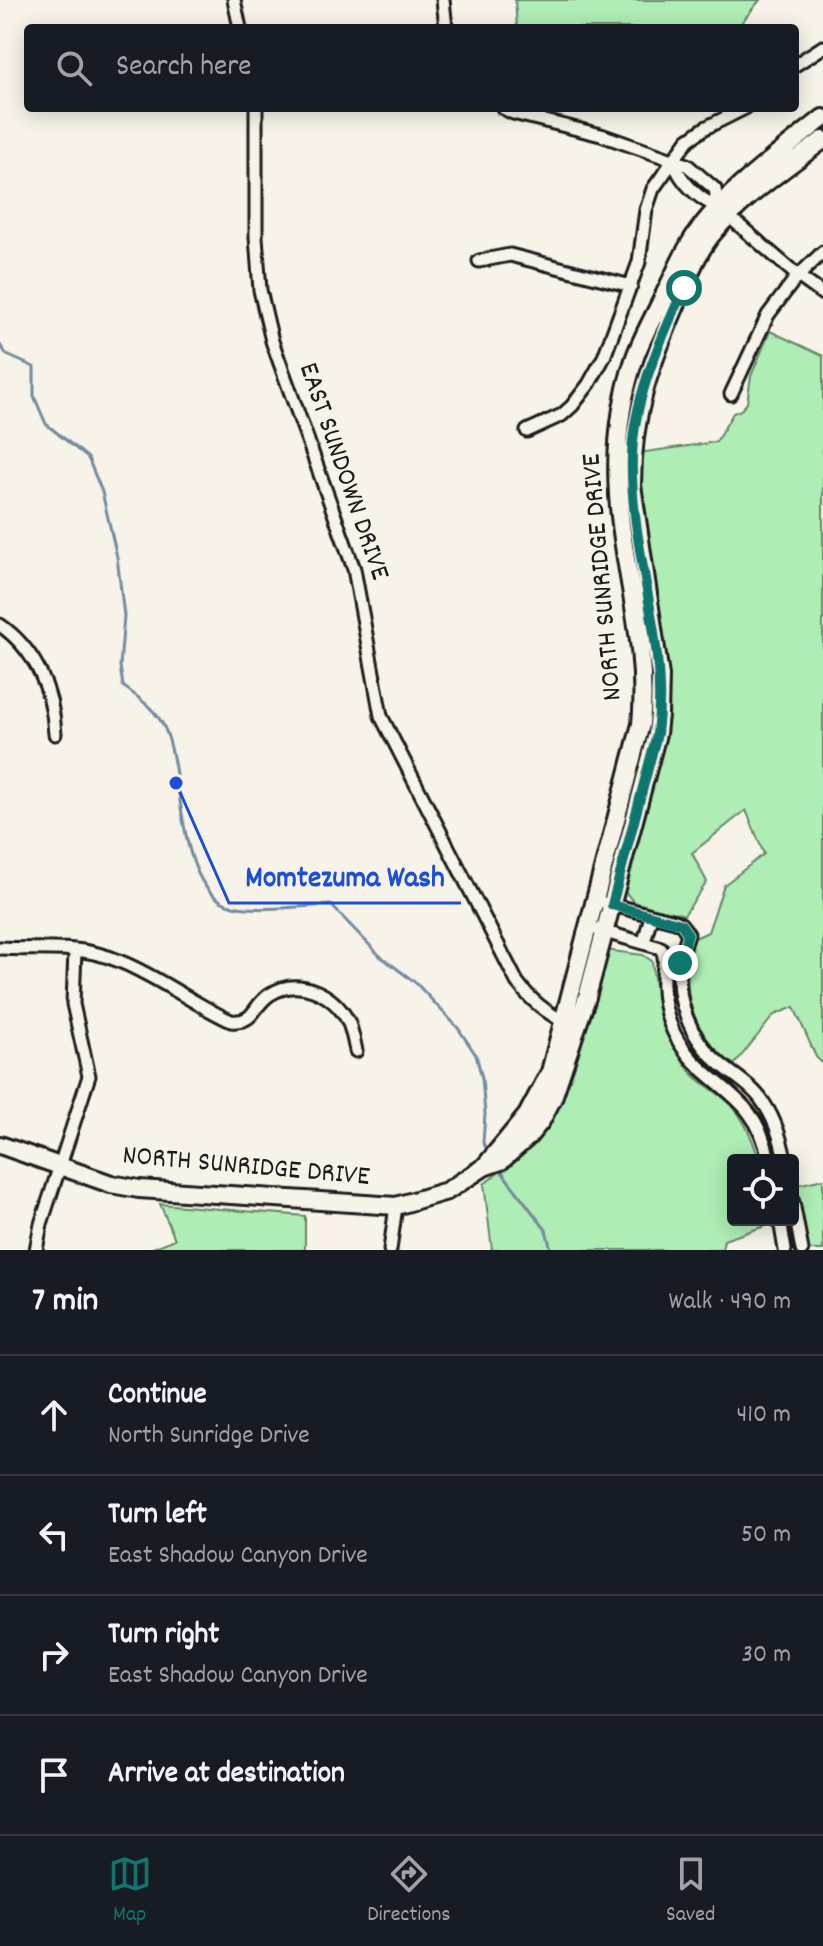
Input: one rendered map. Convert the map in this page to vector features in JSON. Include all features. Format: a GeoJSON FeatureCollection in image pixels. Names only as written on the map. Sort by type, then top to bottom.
{"type":"FeatureCollection","features":[{"type":"Feature","properties":{"kind":"street"},"geometry":{"type":"LineString","coordinates":[[234,0],[239,24]]}},
{"type":"Feature","properties":{"kind":"street"},"geometry":{"type":"LineString","coordinates":[[443,0],[446,24]]}},
{"type":"Feature","properties":{"kind":"street"},"geometry":{"type":"LineString","coordinates":[[799,62],[823,47]]}},
{"type":"Feature","properties":{"kind":"street","name":"EAST SUNDOWN DRIVE"},"geometry":{"type":"LineString","coordinates":[[256,112],[256,237],[260,290],[272,341],[354,569],[381,716],[517,982],[530,999],[547,1013],[570,1025]]}},
{"type":"Feature","properties":{"kind":"street"},"geometry":{"type":"LineString","coordinates":[[511,112],[601,135],[687,165],[715,189],[724,212]]}},
{"type":"Feature","properties":{"kind":"street"},"geometry":{"type":"LineString","coordinates":[[527,431],[562,415],[589,384],[604,357],[639,262],[646,210],[653,189],[688,140],[737,112]]}},
{"type":"Feature","properties":{"kind":"street","name":"NORTH SUNRIDGE DRIVE"},"geometry":{"type":"LineString","coordinates":[[0,1145],[111,1184],[167,1193],[396,1206],[436,1196],[484,1167],[501,1161],[541,1121],[553,1098],[604,902],[657,734],[657,650],[632,485],[636,419],[653,359],[692,268],[724,212],[823,118]]}},
{"type":"Feature","properties":{"kind":"street","name":"NORTH SUNRIDGE DRIVE"},"geometry":{"type":"LineString","coordinates":[[724,212],[823,140]]}},
{"type":"Feature","properties":{"kind":"street"},"geometry":{"type":"LineString","coordinates":[[673,161],[678,176],[706,202],[724,212],[823,294]]}},
{"type":"Feature","properties":{"kind":"street"},"geometry":{"type":"LineString","coordinates":[[692,189],[703,178]]}},
{"type":"Feature","properties":{"kind":"street"},"geometry":{"type":"LineString","coordinates":[[731,394],[768,315],[798,276],[823,252]]}},
{"type":"Feature","properties":{"kind":"street"},"geometry":{"type":"LineString","coordinates":[[479,261],[510,255],[631,286]]}},
{"type":"Feature","properties":{"kind":"street"},"geometry":{"type":"LineString","coordinates":[[0,625],[21,641],[44,681],[54,710],[55,734]]}},
{"type":"Feature","properties":{"kind":"street"},"geometry":{"type":"LineString","coordinates":[[604,902],[675,921],[685,929],[688,934],[678,979],[680,996],[693,1031],[710,1055],[760,1098],[774,1123],[783,1154]]}},
{"type":"Feature","properties":{"kind":"street"},"geometry":{"type":"LineString","coordinates":[[644,942],[651,916]]}},
{"type":"Feature","properties":{"kind":"street"},"geometry":{"type":"LineString","coordinates":[[597,930],[661,948],[664,954],[663,989],[674,1033],[689,1056],[738,1099],[762,1130],[768,1154]]}},
{"type":"Feature","properties":{"kind":"street"},"geometry":{"type":"LineString","coordinates":[[0,948],[75,950],[107,957],[231,1021],[243,1022],[249,1018],[271,994],[304,987],[335,1002],[350,1025],[356,1051]]}},
{"type":"Feature","properties":{"kind":"street"},"geometry":{"type":"LineString","coordinates":[[36,1250],[89,1076],[73,1004],[75,950]]}},
{"type":"Feature","properties":{"kind":"street"},"geometry":{"type":"LineString","coordinates":[[664,954],[681,956]]}},
{"type":"Feature","properties":{"kind":"street"},"geometry":{"type":"LineString","coordinates":[[762,1130],[774,1123]]}},
{"type":"Feature","properties":{"kind":"street"},"geometry":{"type":"LineString","coordinates":[[390,1250],[396,1206]]}},
{"type":"Feature","properties":{"kind":"street"},"geometry":{"type":"LineString","coordinates":[[781,1226],[785,1250]]}},
{"type":"Feature","properties":{"kind":"street"},"geometry":{"type":"LineString","coordinates":[[798,1226],[802,1250]]}},
{"type":"Feature","properties":{"kind":"green space"},"geometry":{"type":"Polygon","coordinates":[[[515,0],[760,0],[740,24],[517,24],[515,0]]]}},
{"type":"Feature","properties":{"kind":"green space"},"geometry":{"type":"Polygon","coordinates":[[[770,331],[823,356],[823,1064],[816,1057],[794,1007],[774,1015],[734,1065],[707,1039],[692,1009],[688,974],[695,938],[708,932],[724,885],[764,854],[746,810],[692,853],[707,882],[684,915],[639,905],[620,889],[660,744],[638,453],[716,442],[733,413],[747,403],[751,376],[770,331]]]}},
{"type":"Feature","properties":{"kind":"green space"},"geometry":{"type":"Polygon","coordinates":[[[605,950],[643,955],[652,961],[659,1005],[667,1032],[680,1058],[693,1074],[733,1107],[743,1121],[757,1154],[727,1154],[727,1226],[765,1226],[724,1240],[722,1250],[492,1250],[484,1184],[529,1145],[542,1129],[566,1089],[582,1043],[605,950]]]}},
{"type":"Feature","properties":{"kind":"green space"},"geometry":{"type":"Polygon","coordinates":[[[823,1179],[823,1250],[809,1250],[799,1185],[823,1179]]]}},
{"type":"Feature","properties":{"kind":"green space"},"geometry":{"type":"Polygon","coordinates":[[[160,1204],[305,1216],[305,1250],[148,1250],[175,1239],[160,1204]]]}},
{"type":"Feature","properties":{"kind":"waterway"},"geometry":{"type":"LineString","coordinates":[[0,345],[7,355],[34,367],[34,396],[46,424],[88,458],[102,492],[117,557],[124,616],[120,666],[123,686],[152,710],[165,729],[191,856],[201,879],[214,896],[233,906],[269,909],[331,905],[380,956],[416,983],[458,1028],[476,1055],[482,1078],[485,1114],[483,1143],[490,1154]]}},
{"type":"Feature","properties":{"kind":"waterway"},"geometry":{"type":"LineString","coordinates":[[498,1167],[546,1230],[551,1250]]}},
{"type":"Feature","properties":{"kind":"place","name":"Momtezuma Wash"},"geometry":{"type":"Point","coordinates":[176,783]}},
{"type":"Feature","properties":{"kind":"route"},"geometry":{"type":"LineString","coordinates":[[680,963],[688,934],[681,924],[612,905],[657,734],[659,715],[660,676],[632,485],[636,419],[653,359],[684,288]]}}]}
